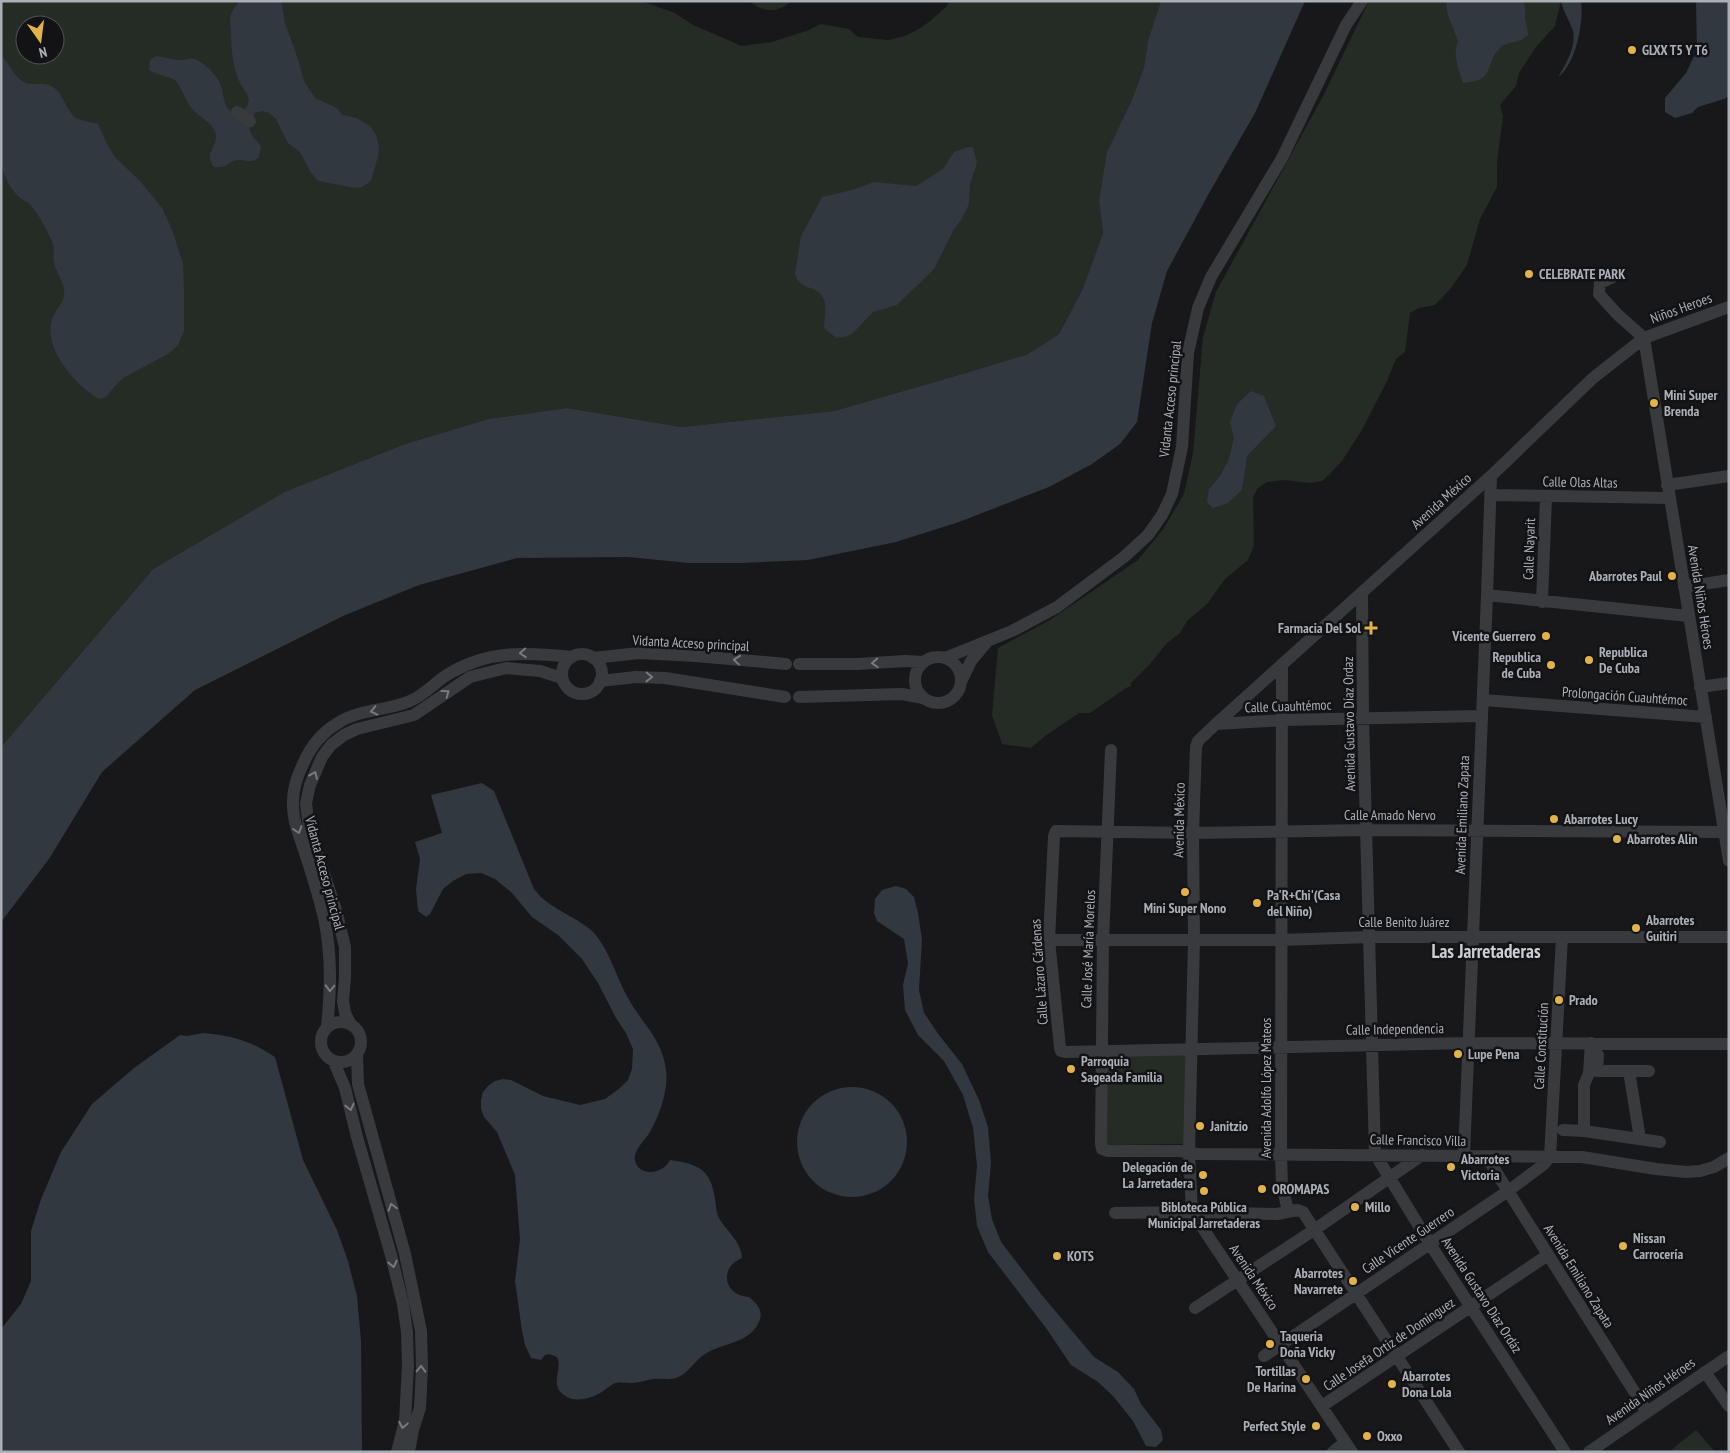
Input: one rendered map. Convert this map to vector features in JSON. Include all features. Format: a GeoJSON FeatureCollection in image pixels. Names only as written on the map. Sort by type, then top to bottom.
{"type":"FeatureCollection","features":[{"type":"Feature","properties":{"kind":"street","name":"Vidanta Acceso principal"},"geometry":{"type":"LineString","coordinates":[[946,658],[1012,631],[1057,607],[1130,551],[1148,535],[1162,515],[1172,494],[1182,448],[1188,353],[1198,308],[1211,276],[1282,158],[1346,25],[1362,1]]}},
{"type":"Feature","properties":{"kind":"street"},"geometry":{"type":"LineString","coordinates":[[237,112],[250,121]]}},
{"type":"Feature","properties":{"kind":"street"},"geometry":{"type":"LineString","coordinates":[[1613,277],[1600,283],[1600,294],[1644,338]]}},
{"type":"Feature","properties":{"kind":"street","name":"Niños Heroes"},"geometry":{"type":"LineString","coordinates":[[1644,338],[1729,307]]}},
{"type":"Feature","properties":{"kind":"street","name":"Avenida México"},"geometry":{"type":"LineString","coordinates":[[1342,1449],[1322,1406],[1192,1212],[1189,1153],[1194,940],[1193,833],[1196,747],[1198,741],[1216,724],[1491,476],[1593,378],[1644,338]]}},
{"type":"Feature","properties":{"kind":"street","name":"Avenida Niños Héroes"},"geometry":{"type":"LineString","coordinates":[[1644,338],[1700,687],[1724,799],[1724,832],[1729,861]]}},
{"type":"Feature","properties":{"kind":"street","name":"Avenida Emiliano Zapata"},"geometry":{"type":"LineString","coordinates":[[1464,1155],[1491,476]]}},
{"type":"Feature","properties":{"kind":"street"},"geometry":{"type":"LineString","coordinates":[[1667,484],[1729,476]]}},
{"type":"Feature","properties":{"kind":"street","name":"Calle Olas Altas"},"geometry":{"type":"LineString","coordinates":[[1490,495],[1669,498]]}},
{"type":"Feature","properties":{"kind":"street","name":"Calle Nayarit"},"geometry":{"type":"LineString","coordinates":[[1542,602],[1546,497]]}},
{"type":"Feature","properties":{"kind":"street"},"geometry":{"type":"LineString","coordinates":[[1684,587],[1729,580]]}},
{"type":"Feature","properties":{"kind":"street","name":"Avenida Gustavo Díaz Ordaz"},"geometry":{"type":"LineString","coordinates":[[1362,593],[1363,718],[1375,1154]]}},
{"type":"Feature","properties":{"kind":"street"},"geometry":{"type":"LineString","coordinates":[[1487,595],[1688,616]]}},
{"type":"Feature","properties":{"kind":"street"},"geometry":{"type":"LineString","coordinates":[[800,697],[902,694],[923,698],[938,704],[944,703],[952,700],[957,694],[971,661],[987,642]]}},
{"type":"Feature","properties":{"kind":"street","name":"Vidanta Acceso principal"},"geometry":{"type":"LineString","coordinates":[[397,1452],[405,1421],[408,1366],[407,1332],[403,1304],[345,1088],[334,1062],[328,1058],[321,1046],[321,1039],[327,1027],[331,969],[328,942],[317,892],[295,823],[292,804],[295,780],[310,749],[328,730],[350,716],[400,705],[415,699],[449,673],[474,662],[506,655],[534,653],[572,657],[583,654],[594,658],[640,653],[786,664]]}},
{"type":"Feature","properties":{"kind":"street"},"geometry":{"type":"LineString","coordinates":[[572,657],[564,666],[562,678],[568,689],[580,694],[592,691],[600,681],[601,668],[594,658]]}},
{"type":"Feature","properties":{"kind":"street"},"geometry":{"type":"LineString","coordinates":[[923,698],[916,686],[915,680],[919,667],[931,658],[946,658],[957,666],[962,680]]}},
{"type":"Feature","properties":{"kind":"street"},"geometry":{"type":"LineString","coordinates":[[799,664],[924,662]]}},
{"type":"Feature","properties":{"kind":"street","name":"Avenida Adolfo López Mateos"},"geometry":{"type":"LineString","coordinates":[[1282,664],[1281,1155],[1282,1185],[1288,1210]]}},
{"type":"Feature","properties":{"kind":"street"},"geometry":{"type":"LineString","coordinates":[[334,1062],[348,1062],[357,1055],[362,1040],[360,1034],[351,1025],[344,1013],[345,947],[336,910],[309,829],[306,803],[310,784],[322,758],[331,745],[344,735],[357,729],[414,715],[470,677],[506,668],[540,671],[562,678]]}},
{"type":"Feature","properties":{"kind":"street"},"geometry":{"type":"LineString","coordinates":[[600,681],[636,677],[665,678],[785,697]]}},
{"type":"Feature","properties":{"kind":"street","name":"Prolongación Cuauhtémoc"},"geometry":{"type":"LineString","coordinates":[[1700,687],[1729,683]]}},
{"type":"Feature","properties":{"kind":"street","name":"Prolongación Cuauhtémoc"},"geometry":{"type":"LineString","coordinates":[[1483,700],[1706,717]]}},
{"type":"Feature","properties":{"kind":"street","name":"Calle Cuauhtémoc"},"geometry":{"type":"LineString","coordinates":[[1216,724],[1283,720],[1481,716]]}},
{"type":"Feature","properties":{"kind":"street","name":"Calle José María Morelos"},"geometry":{"type":"LineString","coordinates":[[1102,1149],[1103,940],[1111,750]]}},
{"type":"Feature","properties":{"kind":"street","name":"Calle Amado Nervo"},"geometry":{"type":"LineString","coordinates":[[1056,831],[1193,833],[1367,830],[1724,832]]}},
{"type":"Feature","properties":{"kind":"street","name":"Calle Lázaro Cárdenas"},"geometry":{"type":"LineString","coordinates":[[1056,831],[1050,940],[1061,1051]]}},
{"type":"Feature","properties":{"kind":"street","name":"Calle Benito Juárez"},"geometry":{"type":"LineString","coordinates":[[1050,940],[1281,940],[1369,937],[1729,937]]}},
{"type":"Feature","properties":{"kind":"street","name":"Calle Constitución"},"geometry":{"type":"LineString","coordinates":[[1550,1157],[1562,937]]}},
{"type":"Feature","properties":{"kind":"street"},"geometry":{"type":"LineString","coordinates":[[327,1027],[339,1022],[351,1025]]}},
{"type":"Feature","properties":{"kind":"street"},"geometry":{"type":"LineString","coordinates":[[1594,1043],[1597,1072],[1649,1071]]}},
{"type":"Feature","properties":{"kind":"street"},"geometry":{"type":"LineString","coordinates":[[1584,1131],[1584,1085],[1589,1073],[1594,1043]]}},
{"type":"Feature","properties":{"kind":"street","name":"Calle Independencia"},"geometry":{"type":"LineString","coordinates":[[1061,1051],[1101,1052],[1372,1044],[1729,1044]]}},
{"type":"Feature","properties":{"kind":"street"},"geometry":{"type":"LineString","coordinates":[[357,1055],[358,1084],[405,1254],[421,1330],[420,1408],[409,1452]]}},
{"type":"Feature","properties":{"kind":"street"},"geometry":{"type":"LineString","coordinates":[[1629,1072],[1640,1139]]}},
{"type":"Feature","properties":{"kind":"street"},"geometry":{"type":"LineString","coordinates":[[1563,1130],[1584,1131],[1660,1142]]}},
{"type":"Feature","properties":{"kind":"street","name":"Calle Francisco Villa"},"geometry":{"type":"LineString","coordinates":[[1102,1149],[1107,1151],[1180,1151],[1189,1153],[1281,1155],[1375,1154],[1582,1157],[1686,1172],[1714,1167],[1729,1158]]}},
{"type":"Feature","properties":{"kind":"street","name":"Avenida Gustavo Díaz Ordáz"},"geometry":{"type":"LineString","coordinates":[[1375,1154],[1430,1244],[1565,1452]]}},
{"type":"Feature","properties":{"kind":"street"},"geometry":{"type":"LineString","coordinates":[[1195,1308],[1314,1230],[1422,1155]]}},
{"type":"Feature","properties":{"kind":"street","name":"Avenida Emiliano Zapata"},"geometry":{"type":"LineString","coordinates":[[1486,1156],[1647,1412]]}},
{"type":"Feature","properties":{"kind":"street","name":"Calle Vicente Guerrero"},"geometry":{"type":"LineString","coordinates":[[1264,1356],[1508,1191],[1543,1166],[1550,1157]]}},
{"type":"Feature","properties":{"kind":"street"},"geometry":{"type":"LineString","coordinates":[[1115,1213],[1277,1214],[1288,1210],[1303,1212],[1398,1357],[1455,1450]]}},
{"type":"Feature","properties":{"kind":"street","name":"Calle Josefa Ortiz de Domínguez"},"geometry":{"type":"LineString","coordinates":[[1322,1406],[1548,1256]]}},
{"type":"Feature","properties":{"kind":"street","name":"Avenida Niños Héroes"},"geometry":{"type":"LineString","coordinates":[[1589,1452],[1729,1356]]}},
{"type":"Feature","properties":{"kind":"street"},"geometry":{"type":"LineString","coordinates":[[1705,1372],[1729,1406]]}},
{"type":"Feature","properties":{"kind":"shaded area"},"geometry":{"type":"Polygon","coordinates":[[[1,1],[641,1],[675,13],[693,25],[742,46],[772,42],[821,24],[849,29],[858,37],[888,40],[905,36],[917,30],[929,22],[950,1],[1161,1],[1148,40],[1144,67],[1099,201],[1103,233],[1083,288],[1059,334],[1028,354],[834,411],[682,427],[567,408],[488,419],[405,444],[284,492],[153,569],[1,747],[1,1]]]}},
{"type":"Feature","properties":{"kind":"shaded area"},"geometry":{"type":"Polygon","coordinates":[[[240,1],[281,1],[285,23],[304,81],[315,98],[335,107],[343,115],[356,118],[370,126],[376,135],[379,146],[378,157],[371,181],[362,187],[355,188],[318,181],[310,171],[300,152],[288,143],[276,119],[263,111],[255,113],[249,125],[251,134],[261,146],[259,157],[253,161],[238,160],[222,167],[214,167],[210,154],[216,138],[215,130],[192,108],[176,81],[149,69],[150,60],[156,56],[179,60],[192,58],[197,60],[216,76],[229,111],[232,113],[244,110],[249,101],[234,65],[230,22],[231,13],[240,1]]]}},
{"type":"Feature","properties":{"kind":"shaded area"},"geometry":{"type":"Polygon","coordinates":[[[749,1],[791,1],[781,8],[770,10],[754,5],[749,1]]]}},
{"type":"Feature","properties":{"kind":"shaded area"},"geometry":{"type":"Polygon","coordinates":[[[1161,1],[1305,1],[1255,113],[1167,271],[1152,323],[1137,422],[1120,444],[1092,464],[1049,487],[959,522],[896,542],[808,560],[742,563],[689,563],[628,557],[517,558],[419,585],[343,616],[195,690],[102,772],[49,859],[1,922],[1,747],[153,569],[284,492],[405,444],[488,419],[567,408],[682,427],[834,411],[1028,354],[1059,334],[1083,288],[1103,233],[1099,201],[1107,152],[1131,102],[1144,67],[1148,40],[1161,1]]]}},
{"type":"Feature","properties":{"kind":"shaded area"},"geometry":{"type":"Polygon","coordinates":[[[1369,1],[1561,1],[1555,26],[1536,47],[1519,73],[1516,86],[1500,105],[1503,116],[1497,162],[1497,187],[1480,219],[1467,265],[1451,288],[1435,305],[1419,308],[1410,313],[1405,352],[1396,359],[1363,428],[1342,461],[1322,481],[1310,483],[1284,480],[1267,482],[1257,489],[1253,498],[1254,545],[1248,560],[1225,579],[1208,603],[1187,621],[1180,633],[1166,644],[1131,683],[1131,686],[1090,713],[1079,713],[1031,748],[1002,744],[992,715],[998,648],[1050,620],[1138,560],[1164,528],[1184,494],[1193,453],[1203,337],[1216,292],[1323,96],[1369,1]]]}},
{"type":"Feature","properties":{"kind":"shaded area"},"geometry":{"type":"Polygon","coordinates":[[[1447,1],[1523,1],[1528,35],[1521,40],[1502,46],[1495,55],[1488,71],[1481,79],[1463,83],[1456,57],[1458,42],[1448,16],[1447,1]]]}},
{"type":"Feature","properties":{"kind":"shaded area"},"geometry":{"type":"Polygon","coordinates":[[[1561,1],[1581,1],[1582,10],[1580,31],[1574,53],[1570,63],[1558,77],[1570,54],[1573,41],[1572,28],[1561,1]]]}},
{"type":"Feature","properties":{"kind":"shaded area"},"geometry":{"type":"Polygon","coordinates":[[[1696,1],[1729,1],[1729,96],[1698,107],[1692,113],[1675,118],[1665,112],[1665,98],[1686,73],[1697,50],[1696,1]]]}},
{"type":"Feature","properties":{"kind":"shaded area"},"geometry":{"type":"Polygon","coordinates":[[[1,56],[14,73],[24,82],[50,85],[57,90],[76,118],[98,124],[115,157],[141,182],[162,208],[173,232],[183,264],[184,331],[178,345],[168,354],[123,378],[106,397],[99,399],[80,385],[63,365],[52,342],[50,330],[52,319],[61,304],[64,287],[55,267],[53,258],[54,246],[47,231],[31,206],[13,190],[1,166],[1,56]]]}},
{"type":"Feature","properties":{"kind":"shaded area"},"geometry":{"type":"Polygon","coordinates":[[[973,147],[977,163],[970,184],[969,204],[934,269],[897,305],[873,312],[853,333],[845,337],[836,338],[824,328],[825,307],[822,295],[797,280],[795,274],[801,236],[822,197],[852,190],[874,182],[916,186],[943,169],[954,152],[973,147]]]}},
{"type":"Feature","properties":{"kind":"shaded area"},"geometry":{"type":"Polygon","coordinates":[[[1251,391],[1264,396],[1276,426],[1247,456],[1242,490],[1228,503],[1213,508],[1207,502],[1209,489],[1220,476],[1229,459],[1234,438],[1230,422],[1237,404],[1251,391]]]}},
{"type":"Feature","properties":{"kind":"shaded area"},"geometry":{"type":"Polygon","coordinates":[[[482,783],[494,791],[534,889],[547,902],[585,925],[598,937],[633,1007],[655,1038],[663,1054],[666,1072],[664,1098],[655,1123],[636,1152],[635,1160],[637,1165],[640,1169],[650,1172],[661,1169],[670,1160],[695,1166],[701,1170],[710,1181],[713,1189],[718,1216],[741,1252],[742,1258],[730,1268],[727,1280],[729,1287],[734,1292],[749,1297],[757,1305],[761,1314],[759,1322],[749,1335],[705,1354],[676,1378],[616,1383],[594,1396],[579,1400],[568,1398],[557,1387],[559,1367],[557,1357],[549,1354],[545,1355],[541,1360],[531,1358],[525,1345],[515,1281],[520,1239],[515,1175],[497,1132],[484,1117],[481,1109],[483,1092],[495,1081],[503,1079],[511,1080],[543,1096],[580,1105],[605,1099],[628,1080],[632,1069],[633,1049],[598,983],[582,959],[558,935],[532,917],[511,892],[495,879],[481,873],[466,874],[443,889],[430,914],[426,917],[418,911],[416,889],[420,859],[415,842],[442,833],[431,795],[482,783]]]}},
{"type":"Feature","properties":{"kind":"shaded area"},"geometry":{"type":"Polygon","coordinates":[[[896,886],[906,889],[914,897],[918,913],[922,939],[919,990],[924,1013],[962,1064],[979,1100],[988,1127],[991,1163],[988,1196],[992,1219],[1001,1242],[1041,1294],[1094,1357],[1118,1372],[1134,1389],[1141,1404],[1161,1430],[1163,1440],[1156,1447],[1146,1446],[1133,1421],[1113,1396],[1098,1382],[1071,1365],[1046,1328],[988,1252],[977,1226],[974,1199],[977,1166],[973,1128],[963,1095],[944,1061],[918,1035],[905,1010],[903,985],[908,963],[904,939],[877,921],[874,913],[875,899],[882,890],[896,886]]]}},
{"type":"Feature","properties":{"kind":"shaded area"},"geometry":{"type":"Polygon","coordinates":[[[203,1033],[240,1040],[257,1046],[275,1057],[303,1160],[337,1230],[348,1261],[357,1296],[361,1341],[362,1452],[1,1452],[1,1329],[21,1304],[31,1281],[31,1231],[41,1199],[61,1152],[92,1104],[134,1068],[180,1035],[187,1036],[203,1033]]]}},
{"type":"Feature","properties":{"kind":"shaded area"},"geometry":{"type":"Polygon","coordinates":[[[1187,1054],[1184,1144],[1105,1145],[1105,1055],[1187,1054]]]}},
{"type":"Feature","properties":{"kind":"shaded area"},"geometry":{"type":"Polygon","coordinates":[[[852,1087],[873,1091],[891,1103],[903,1121],[907,1142],[903,1163],[891,1181],[873,1193],[852,1197],[831,1193],[813,1181],[801,1163],[797,1142],[801,1121],[813,1103],[831,1091],[852,1087]]]}},
{"type":"Feature","properties":{"kind":"shaded area"},"geometry":{"type":"Polygon","coordinates":[[[1696,1430],[1715,1452],[1670,1452],[1671,1450],[1696,1430]]]}},
{"type":"Feature","properties":{"kind":"place","name":"GLXX T5 Y T6"},"geometry":{"type":"Point","coordinates":[1632,50]}},
{"type":"Feature","properties":{"kind":"place","name":"CELEBRATE PARK"},"geometry":{"type":"Point","coordinates":[1529,274]}},
{"type":"Feature","properties":{"kind":"place","name":"Mini Super Brenda"},"geometry":{"type":"Point","coordinates":[1654,403]}},
{"type":"Feature","properties":{"kind":"place","name":"Abarrotes Paul"},"geometry":{"type":"Point","coordinates":[1672,576]}},
{"type":"Feature","properties":{"kind":"place","name":"Farmacia Del Sol"},"geometry":{"type":"Point","coordinates":[1371,628]}},
{"type":"Feature","properties":{"kind":"place","name":"Vicente Guerrero"},"geometry":{"type":"Point","coordinates":[1546,636]}},
{"type":"Feature","properties":{"kind":"place","name":"Republica De Cuba"},"geometry":{"type":"Point","coordinates":[1589,660]}},
{"type":"Feature","properties":{"kind":"place","name":"Republica de Cuba"},"geometry":{"type":"Point","coordinates":[1551,665]}},
{"type":"Feature","properties":{"kind":"place","name":"Abarrotes Lucy"},"geometry":{"type":"Point","coordinates":[1554,819]}},
{"type":"Feature","properties":{"kind":"place","name":"Abarrotes Alin"},"geometry":{"type":"Point","coordinates":[1617,839]}},
{"type":"Feature","properties":{"kind":"place","name":"Mini Super Nono"},"geometry":{"type":"Point","coordinates":[1185,892]}},
{"type":"Feature","properties":{"kind":"place","name":"Pa'R+Chi'(Casa del Niño)"},"geometry":{"type":"Point","coordinates":[1257,903]}},
{"type":"Feature","properties":{"kind":"place","name":"Abarrotes Guitiri"},"geometry":{"type":"Point","coordinates":[1636,928]}},
{"type":"Feature","properties":{"kind":"place","name":"Prado"},"geometry":{"type":"Point","coordinates":[1559,1000]}},
{"type":"Feature","properties":{"kind":"place","name":"Lupe Pena"},"geometry":{"type":"Point","coordinates":[1458,1054]}},
{"type":"Feature","properties":{"kind":"place","name":"Parroquia Sageada Familia"},"geometry":{"type":"Point","coordinates":[1071,1069]}},
{"type":"Feature","properties":{"kind":"place","name":"Janitzio"},"geometry":{"type":"Point","coordinates":[1200,1126]}},
{"type":"Feature","properties":{"kind":"place","name":"Abarrotes Victoria"},"geometry":{"type":"Point","coordinates":[1451,1167]}},
{"type":"Feature","properties":{"kind":"place","name":"Delegación de La Jarretadera"},"geometry":{"type":"Point","coordinates":[1203,1175]}},
{"type":"Feature","properties":{"kind":"place","name":"OROMAPAS"},"geometry":{"type":"Point","coordinates":[1262,1189]}},
{"type":"Feature","properties":{"kind":"place","name":"Bibloteca Pública Municipal Jarretaderas"},"geometry":{"type":"Point","coordinates":[1204,1191]}},
{"type":"Feature","properties":{"kind":"place","name":"Millo"},"geometry":{"type":"Point","coordinates":[1355,1207]}},
{"type":"Feature","properties":{"kind":"place","name":"Nissan Carrocería"},"geometry":{"type":"Point","coordinates":[1623,1246]}},
{"type":"Feature","properties":{"kind":"place","name":"KOTS"},"geometry":{"type":"Point","coordinates":[1057,1256]}},
{"type":"Feature","properties":{"kind":"place","name":"Abarrotes Navarrete"},"geometry":{"type":"Point","coordinates":[1353,1281]}},
{"type":"Feature","properties":{"kind":"place","name":"Taqueria Doña Vicky"},"geometry":{"type":"Point","coordinates":[1270,1344]}},
{"type":"Feature","properties":{"kind":"place","name":"Tortillas De Harina"},"geometry":{"type":"Point","coordinates":[1306,1379]}},
{"type":"Feature","properties":{"kind":"place","name":"Abarrotes Dona Lola"},"geometry":{"type":"Point","coordinates":[1392,1384]}},
{"type":"Feature","properties":{"kind":"place","name":"Perfect Style"},"geometry":{"type":"Point","coordinates":[1316,1426]}},
{"type":"Feature","properties":{"kind":"place","name":"Oxxo"},"geometry":{"type":"Point","coordinates":[1367,1436]}},
{"type":"Feature","properties":{"kind":"district","name":"Las Jarretaderas"},"geometry":{"type":"Point","coordinates":[1486,951]}}]}
